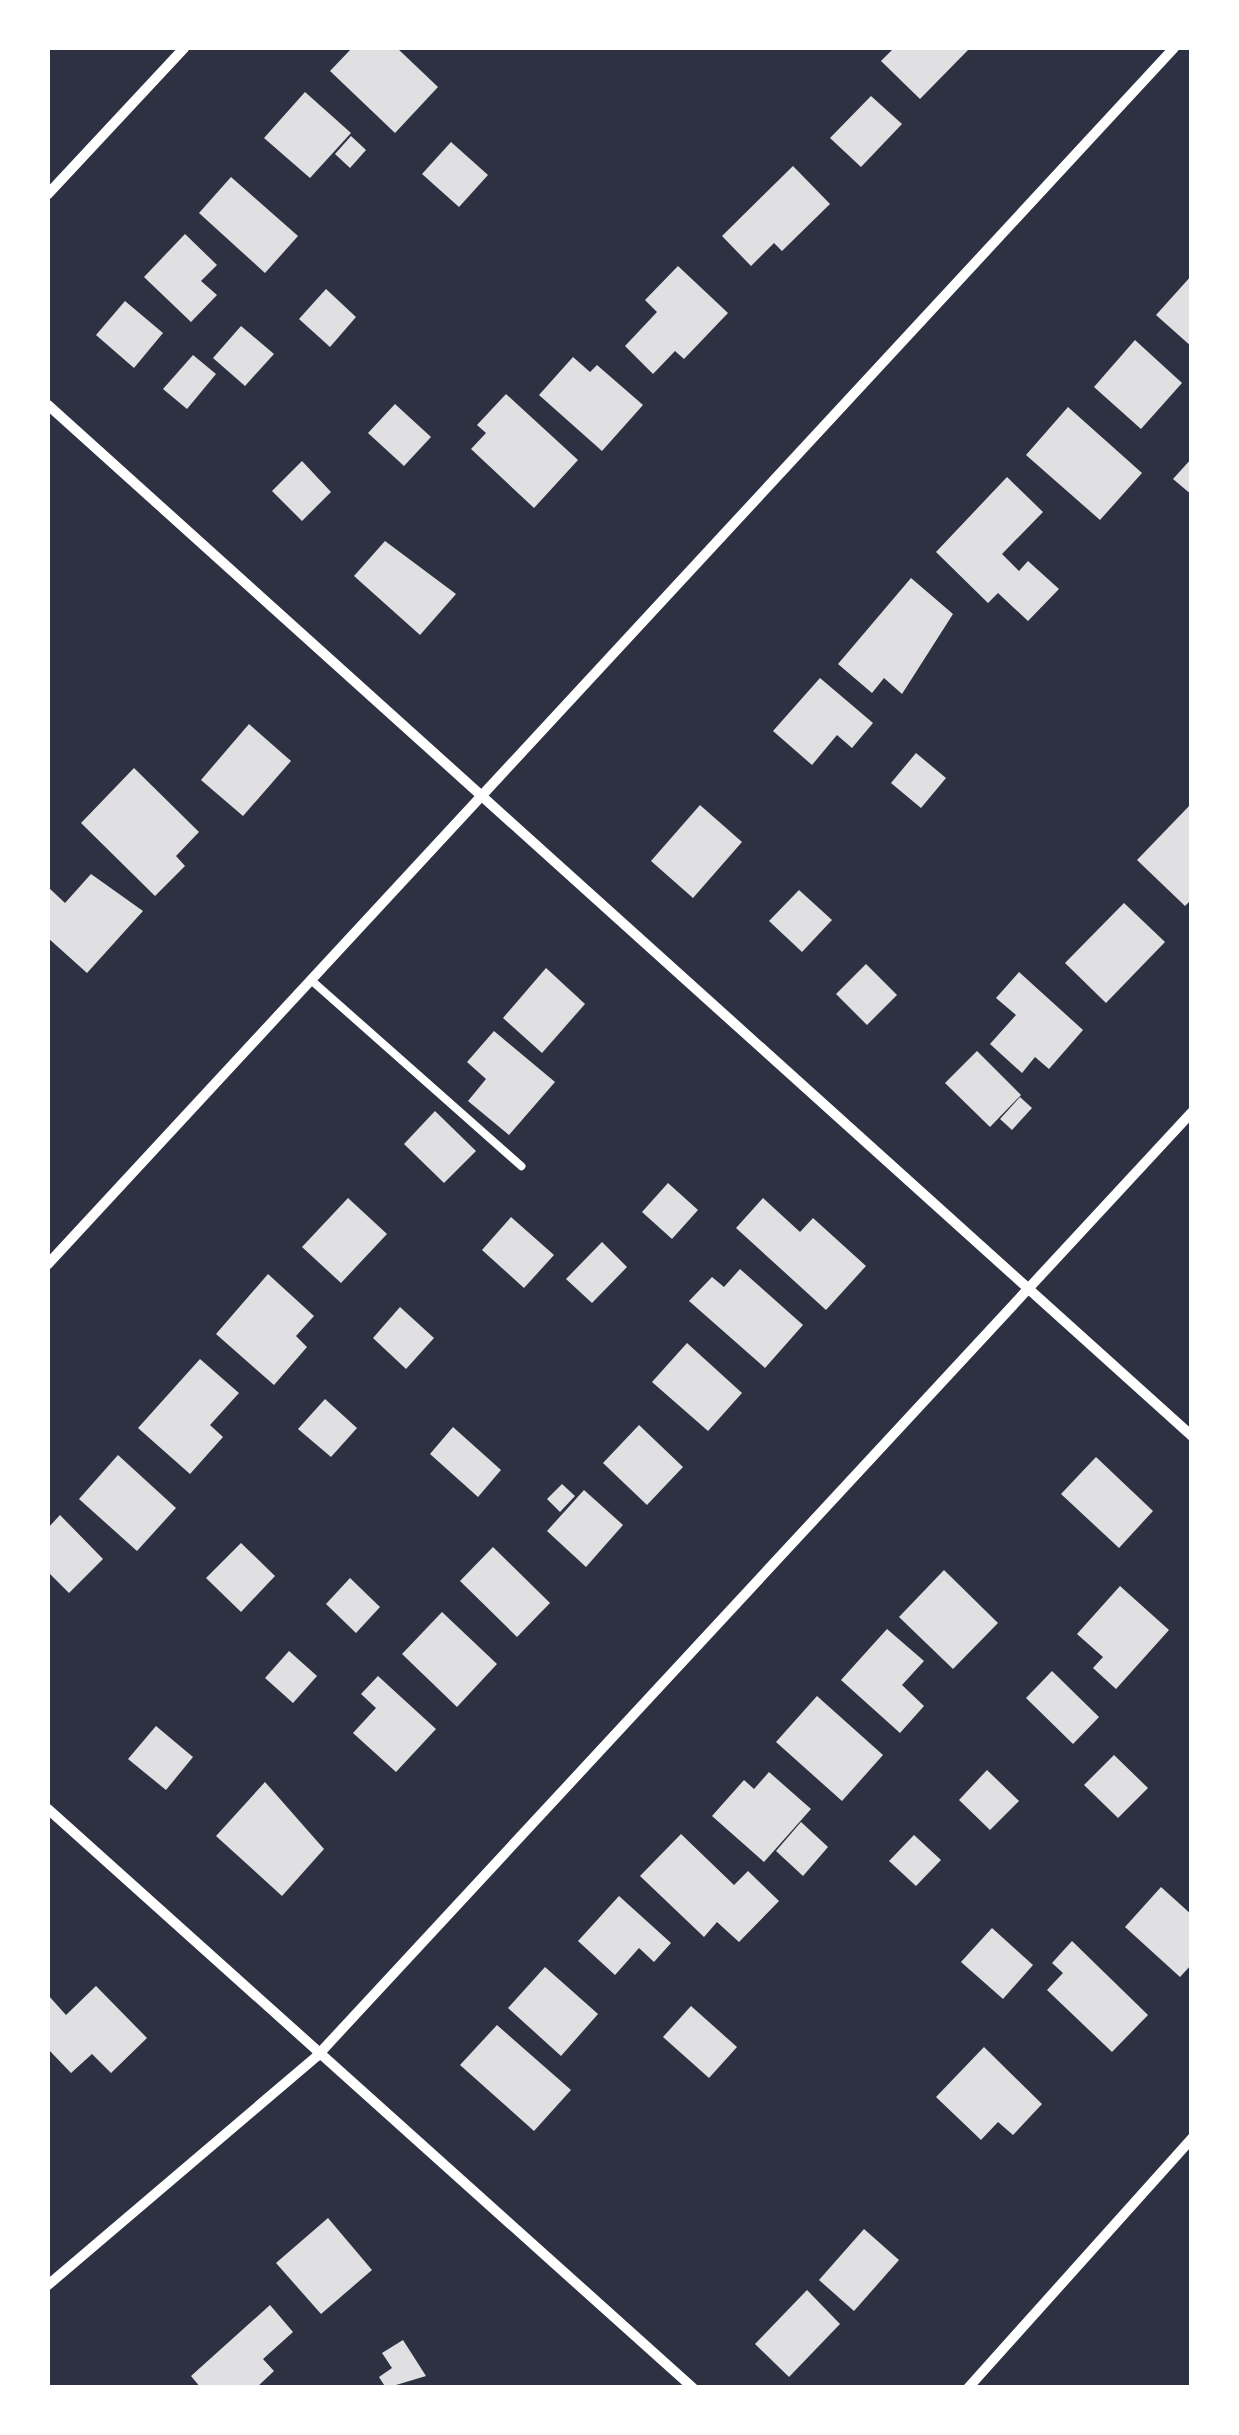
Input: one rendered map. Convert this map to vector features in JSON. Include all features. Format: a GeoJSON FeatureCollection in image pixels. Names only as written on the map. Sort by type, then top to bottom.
{"type":"FeatureCollection","features":[{"type":"Feature","properties":{"kind":"street"},"geometry":{"type":"LineString","coordinates":[[48,194],[184,48]]}},
{"type":"Feature","properties":{"kind":"street"},"geometry":{"type":"LineString","coordinates":[[48,1264],[1174,48]]}},
{"type":"Feature","properties":{"kind":"street"},"geometry":{"type":"LineString","coordinates":[[48,405],[484,792],[981,1240],[1025,1290],[1192,1436]]}},
{"type":"Feature","properties":{"kind":"street"},"geometry":{"type":"LineString","coordinates":[[48,2284],[317,2056],[1192,1112]]}},
{"type":"Feature","properties":{"kind":"street"},"geometry":{"type":"LineString","coordinates":[[48,1809],[317,2056],[693,2388]]}},
{"type":"Feature","properties":{"kind":"street"},"geometry":{"type":"LineString","coordinates":[[968,2388],[1192,2138]]}},
{"type":"Feature","properties":{"kind":"lane"},"geometry":{"type":"LineString","coordinates":[[311,980],[520,1166]]}},
{"type":"Feature","properties":{"kind":"building"},"geometry":{"type":"Polygon","coordinates":[[[352,48],[397,48],[438,87],[395,133],[330,71],[352,48]]]}},
{"type":"Feature","properties":{"kind":"building"},"geometry":{"type":"Polygon","coordinates":[[[894,48],[970,48],[920,99],[881,61],[894,48]]]}},
{"type":"Feature","properties":{"kind":"building"},"geometry":{"type":"Polygon","coordinates":[[[305,92],[351,133],[310,178],[264,138],[305,92]]]}},
{"type":"Feature","properties":{"kind":"building"},"geometry":{"type":"Polygon","coordinates":[[[871,96],[902,124],[861,167],[830,138],[871,96]]]}},
{"type":"Feature","properties":{"kind":"building"},"geometry":{"type":"Polygon","coordinates":[[[351,136],[366,150],[350,168],[335,154],[351,136]]]}},
{"type":"Feature","properties":{"kind":"building"},"geometry":{"type":"Polygon","coordinates":[[[451,142],[488,175],[459,207],[422,174],[451,142]]]}},
{"type":"Feature","properties":{"kind":"building"},"geometry":{"type":"Polygon","coordinates":[[[793,166],[830,204],[782,251],[774,243],[751,266],[722,236],[793,166]]]}},
{"type":"Feature","properties":{"kind":"building"},"geometry":{"type":"Polygon","coordinates":[[[231,177],[298,236],[265,273],[199,213],[231,177]]]}},
{"type":"Feature","properties":{"kind":"building"},"geometry":{"type":"Polygon","coordinates":[[[185,234],[217,265],[201,281],[217,295],[191,322],[144,277],[185,234]]]}},
{"type":"Feature","properties":{"kind":"building"},"geometry":{"type":"Polygon","coordinates":[[[678,266],[728,313],[684,359],[675,351],[653,374],[625,346],[657,312],[645,300],[678,266]]]}},
{"type":"Feature","properties":{"kind":"building"},"geometry":{"type":"Polygon","coordinates":[[[1192,275],[1192,347],[1156,315],[1192,275]]]}},
{"type":"Feature","properties":{"kind":"building"},"geometry":{"type":"Polygon","coordinates":[[[326,289],[356,317],[330,347],[299,319],[326,289]]]}},
{"type":"Feature","properties":{"kind":"building"},"geometry":{"type":"Polygon","coordinates":[[[125,301],[163,333],[134,368],[96,335],[125,301]]]}},
{"type":"Feature","properties":{"kind":"building"},"geometry":{"type":"Polygon","coordinates":[[[241,326],[274,354],[245,386],[213,358],[241,326]]]}},
{"type":"Feature","properties":{"kind":"building"},"geometry":{"type":"Polygon","coordinates":[[[1135,340],[1182,383],[1141,429],[1094,387],[1135,340]]]}},
{"type":"Feature","properties":{"kind":"building"},"geometry":{"type":"Polygon","coordinates":[[[193,355],[216,374],[187,409],[163,389],[193,355]]]}},
{"type":"Feature","properties":{"kind":"building"},"geometry":{"type":"Polygon","coordinates":[[[573,357],[590,372],[597,365],[643,405],[602,451],[539,395],[573,357]]]}},
{"type":"Feature","properties":{"kind":"building"},"geometry":{"type":"Polygon","coordinates":[[[506,394],[578,460],[534,508],[471,449],[486,433],[477,425],[506,394]]]}},
{"type":"Feature","properties":{"kind":"building"},"geometry":{"type":"Polygon","coordinates":[[[395,404],[431,437],[404,466],[368,433],[395,404]]]}},
{"type":"Feature","properties":{"kind":"building"},"geometry":{"type":"Polygon","coordinates":[[[1068,407],[1142,473],[1100,520],[1026,455],[1068,407]]]}},
{"type":"Feature","properties":{"kind":"building"},"geometry":{"type":"Polygon","coordinates":[[[1192,458],[1192,495],[1173,479],[1192,458]]]}},
{"type":"Feature","properties":{"kind":"building"},"geometry":{"type":"Polygon","coordinates":[[[302,461],[331,492],[302,521],[272,491],[302,461]]]}},
{"type":"Feature","properties":{"kind":"building"},"geometry":{"type":"Polygon","coordinates":[[[1007,477],[1043,512],[1002,554],[1019,571],[1028,561],[1059,589],[1028,621],[998,593],[988,603],[936,552],[1007,477]]]}},
{"type":"Feature","properties":{"kind":"building"},"geometry":{"type":"Polygon","coordinates":[[[385,541],[456,594],[420,635],[354,576],[385,541]]]}},
{"type":"Feature","properties":{"kind":"building"},"geometry":{"type":"Polygon","coordinates":[[[911,578],[953,614],[902,694],[884,678],[872,693],[838,664],[911,578]]]}},
{"type":"Feature","properties":{"kind":"building"},"geometry":{"type":"Polygon","coordinates":[[[820,678],[873,723],[852,748],[837,735],[812,765],[773,731],[820,678]]]}},
{"type":"Feature","properties":{"kind":"building"},"geometry":{"type":"Polygon","coordinates":[[[249,724],[291,761],[243,816],[201,780],[249,724]]]}},
{"type":"Feature","properties":{"kind":"building"},"geometry":{"type":"Polygon","coordinates":[[[916,753],[946,778],[921,808],[891,783],[916,753]]]}},
{"type":"Feature","properties":{"kind":"building"},"geometry":{"type":"Polygon","coordinates":[[[134,768],[199,832],[176,856],[185,866],[155,896],[81,823],[134,768]]]}},
{"type":"Feature","properties":{"kind":"building"},"geometry":{"type":"Polygon","coordinates":[[[1192,803],[1192,899],[1185,906],[1137,860],[1192,803]]]}},
{"type":"Feature","properties":{"kind":"building"},"geometry":{"type":"Polygon","coordinates":[[[700,805],[742,842],[693,898],[651,861],[700,805]]]}},
{"type":"Feature","properties":{"kind":"building"},"geometry":{"type":"Polygon","coordinates":[[[91,874],[143,911],[87,973],[48,938],[48,887],[65,903],[91,874]]]}},
{"type":"Feature","properties":{"kind":"building"},"geometry":{"type":"Polygon","coordinates":[[[799,890],[832,920],[802,952],[769,921],[799,890]]]}},
{"type":"Feature","properties":{"kind":"building"},"geometry":{"type":"Polygon","coordinates":[[[1124,903],[1165,942],[1106,1003],[1065,963],[1124,903]]]}},
{"type":"Feature","properties":{"kind":"building"},"geometry":{"type":"Polygon","coordinates":[[[866,964],[897,995],[867,1025],[836,994],[866,964]]]}},
{"type":"Feature","properties":{"kind":"building"},"geometry":{"type":"Polygon","coordinates":[[[546,968],[585,1004],[542,1053],[503,1018],[546,968]]]}},
{"type":"Feature","properties":{"kind":"building"},"geometry":{"type":"Polygon","coordinates":[[[1019,972],[1083,1030],[1049,1069],[1035,1057],[1022,1073],[990,1044],[1016,1015],[996,998],[1019,972]]]}},
{"type":"Feature","properties":{"kind":"building"},"geometry":{"type":"Polygon","coordinates":[[[494,1031],[555,1082],[509,1135],[468,1101],[486,1079],[467,1062],[494,1031]]]}},
{"type":"Feature","properties":{"kind":"building"},"geometry":{"type":"Polygon","coordinates":[[[977,1051],[1021,1095],[990,1127],[945,1083],[977,1051]]]}},
{"type":"Feature","properties":{"kind":"building"},"geometry":{"type":"Polygon","coordinates":[[[1020,1097],[1032,1108],[1012,1130],[1000,1119],[1020,1097]]]}},
{"type":"Feature","properties":{"kind":"building"},"geometry":{"type":"Polygon","coordinates":[[[435,1111],[476,1151],[444,1183],[404,1144],[435,1111]]]}},
{"type":"Feature","properties":{"kind":"building"},"geometry":{"type":"Polygon","coordinates":[[[668,1183],[698,1210],[672,1239],[642,1212],[668,1183]]]}},
{"type":"Feature","properties":{"kind":"building"},"geometry":{"type":"Polygon","coordinates":[[[348,1198],[387,1234],[341,1283],[302,1247],[348,1198]]]}},
{"type":"Feature","properties":{"kind":"building"},"geometry":{"type":"Polygon","coordinates":[[[763,1198],[800,1232],[813,1218],[866,1266],[826,1310],[736,1228],[763,1198]]]}},
{"type":"Feature","properties":{"kind":"building"},"geometry":{"type":"Polygon","coordinates":[[[511,1217],[554,1255],[524,1288],[482,1250],[511,1217]]]}},
{"type":"Feature","properties":{"kind":"building"},"geometry":{"type":"Polygon","coordinates":[[[602,1242],[627,1267],[592,1303],[566,1279],[602,1242]]]}},
{"type":"Feature","properties":{"kind":"building"},"geometry":{"type":"Polygon","coordinates":[[[740,1269],[803,1325],[765,1368],[689,1301],[712,1277],[724,1287],[740,1269]]]}},
{"type":"Feature","properties":{"kind":"building"},"geometry":{"type":"Polygon","coordinates":[[[268,1274],[314,1316],[296,1336],[307,1347],[274,1385],[216,1334],[268,1274]]]}},
{"type":"Feature","properties":{"kind":"building"},"geometry":{"type":"Polygon","coordinates":[[[400,1307],[434,1338],[406,1369],[373,1338],[400,1307]]]}},
{"type":"Feature","properties":{"kind":"building"},"geometry":{"type":"Polygon","coordinates":[[[687,1343],[742,1393],[708,1431],[652,1382],[687,1343]]]}},
{"type":"Feature","properties":{"kind":"building"},"geometry":{"type":"Polygon","coordinates":[[[200,1359],[239,1393],[210,1425],[223,1437],[190,1474],[138,1428],[200,1359]]]}},
{"type":"Feature","properties":{"kind":"building"},"geometry":{"type":"Polygon","coordinates":[[[325,1399],[357,1428],[331,1457],[298,1429],[325,1399]]]}},
{"type":"Feature","properties":{"kind":"building"},"geometry":{"type":"Polygon","coordinates":[[[639,1425],[683,1467],[647,1505],[603,1463],[639,1425]]]}},
{"type":"Feature","properties":{"kind":"building"},"geometry":{"type":"Polygon","coordinates":[[[453,1427],[501,1470],[478,1497],[430,1454],[453,1427]]]}},
{"type":"Feature","properties":{"kind":"building"},"geometry":{"type":"Polygon","coordinates":[[[118,1455],[176,1508],[137,1551],[79,1499],[118,1455]]]}},
{"type":"Feature","properties":{"kind":"building"},"geometry":{"type":"Polygon","coordinates":[[[1096,1457],[1153,1511],[1119,1548],[1061,1494],[1096,1457]]]}},
{"type":"Feature","properties":{"kind":"building"},"geometry":{"type":"Polygon","coordinates":[[[562,1484],[575,1496],[560,1512],[547,1499],[562,1484]]]}},
{"type":"Feature","properties":{"kind":"building"},"geometry":{"type":"Polygon","coordinates":[[[584,1490],[623,1525],[586,1567],[547,1531],[584,1490]]]}},
{"type":"Feature","properties":{"kind":"building"},"geometry":{"type":"Polygon","coordinates":[[[60,1515],[103,1559],[69,1593],[48,1572],[48,1528],[60,1515]]]}},
{"type":"Feature","properties":{"kind":"building"},"geometry":{"type":"Polygon","coordinates":[[[241,1543],[275,1576],[241,1612],[206,1578],[241,1543]]]}},
{"type":"Feature","properties":{"kind":"building"},"geometry":{"type":"Polygon","coordinates":[[[493,1547],[550,1603],[517,1637],[460,1581],[493,1547]]]}},
{"type":"Feature","properties":{"kind":"building"},"geometry":{"type":"Polygon","coordinates":[[[944,1570],[998,1623],[953,1669],[899,1617],[944,1570]]]}},
{"type":"Feature","properties":{"kind":"building"},"geometry":{"type":"Polygon","coordinates":[[[350,1578],[380,1607],[356,1633],[326,1604],[350,1578]]]}},
{"type":"Feature","properties":{"kind":"building"},"geometry":{"type":"Polygon","coordinates":[[[1120,1586],[1169,1630],[1116,1689],[1093,1668],[1103,1657],[1077,1634],[1120,1586]]]}},
{"type":"Feature","properties":{"kind":"building"},"geometry":{"type":"Polygon","coordinates":[[[442,1612],[497,1664],[457,1707],[402,1654],[442,1612]]]}},
{"type":"Feature","properties":{"kind":"building"},"geometry":{"type":"Polygon","coordinates":[[[887,1629],[924,1661],[902,1685],[924,1706],[900,1733],[841,1680],[887,1629]]]}},
{"type":"Feature","properties":{"kind":"building"},"geometry":{"type":"Polygon","coordinates":[[[289,1651],[317,1676],[293,1703],[265,1678],[289,1651]]]}},
{"type":"Feature","properties":{"kind":"building"},"geometry":{"type":"Polygon","coordinates":[[[1052,1671],[1099,1717],[1073,1744],[1026,1698],[1052,1671]]]}},
{"type":"Feature","properties":{"kind":"building"},"geometry":{"type":"Polygon","coordinates":[[[378,1676],[436,1729],[396,1772],[353,1733],[376,1708],[361,1694],[378,1676]]]}},
{"type":"Feature","properties":{"kind":"building"},"geometry":{"type":"Polygon","coordinates":[[[817,1696],[883,1755],[842,1801],[776,1742],[817,1696]]]}},
{"type":"Feature","properties":{"kind":"building"},"geometry":{"type":"Polygon","coordinates":[[[156,1726],[193,1757],[166,1790],[128,1759],[156,1726]]]}},
{"type":"Feature","properties":{"kind":"building"},"geometry":{"type":"Polygon","coordinates":[[[1114,1755],[1148,1788],[1118,1818],[1084,1785],[1114,1755]]]}},
{"type":"Feature","properties":{"kind":"building"},"geometry":{"type":"Polygon","coordinates":[[[987,1770],[1019,1801],[990,1830],[959,1800],[987,1770]]]}},
{"type":"Feature","properties":{"kind":"building"},"geometry":{"type":"Polygon","coordinates":[[[769,1772],[811,1809],[764,1862],[712,1816],[744,1780],[754,1789],[769,1772]]]}},
{"type":"Feature","properties":{"kind":"building"},"geometry":{"type":"Polygon","coordinates":[[[265,1782],[324,1849],[282,1896],[216,1836],[265,1782]]]}},
{"type":"Feature","properties":{"kind":"building"},"geometry":{"type":"Polygon","coordinates":[[[801,1822],[828,1847],[803,1876],[776,1851],[801,1822]]]}},
{"type":"Feature","properties":{"kind":"building"},"geometry":{"type":"Polygon","coordinates":[[[681,1834],[734,1885],[748,1871],[779,1901],[739,1942],[717,1922],[704,1937],[640,1876],[681,1834]]]}},
{"type":"Feature","properties":{"kind":"building"},"geometry":{"type":"Polygon","coordinates":[[[914,1835],[941,1860],[916,1886],[889,1861],[914,1835]]]}},
{"type":"Feature","properties":{"kind":"building"},"geometry":{"type":"Polygon","coordinates":[[[1161,1887],[1192,1915],[1192,1964],[1180,1977],[1125,1927],[1161,1887]]]}},
{"type":"Feature","properties":{"kind":"building"},"geometry":{"type":"Polygon","coordinates":[[[619,1896],[671,1943],[654,1962],[639,1948],[615,1975],[578,1941],[619,1896]]]}},
{"type":"Feature","properties":{"kind":"building"},"geometry":{"type":"Polygon","coordinates":[[[992,1928],[1033,1965],[1003,1999],[961,1962],[992,1928]]]}},
{"type":"Feature","properties":{"kind":"building"},"geometry":{"type":"Polygon","coordinates":[[[1072,1941],[1148,2015],[1112,2052],[1047,1990],[1063,1973],[1052,1963],[1072,1941]]]}},
{"type":"Feature","properties":{"kind":"building"},"geometry":{"type":"Polygon","coordinates":[[[545,1967],[598,2014],[561,2056],[508,2008],[545,1967]]]}},
{"type":"Feature","properties":{"kind":"building"},"geometry":{"type":"Polygon","coordinates":[[[96,1986],[147,2038],[111,2073],[92,2054],[71,2073],[48,2049],[48,1995],[66,2015],[96,1986]]]}},
{"type":"Feature","properties":{"kind":"building"},"geometry":{"type":"Polygon","coordinates":[[[691,2006],[737,2047],[709,2078],[663,2037],[691,2006]]]}},
{"type":"Feature","properties":{"kind":"building"},"geometry":{"type":"Polygon","coordinates":[[[497,2025],[571,2090],[534,2131],[460,2065],[497,2025]]]}},
{"type":"Feature","properties":{"kind":"building"},"geometry":{"type":"Polygon","coordinates":[[[984,2047],[1042,2104],[1013,2135],[998,2122],[981,2140],[936,2097],[984,2047]]]}},
{"type":"Feature","properties":{"kind":"building"},"geometry":{"type":"Polygon","coordinates":[[[328,2218],[372,2270],[321,2314],[276,2263],[328,2218]]]}},
{"type":"Feature","properties":{"kind":"building"},"geometry":{"type":"Polygon","coordinates":[[[864,2229],[899,2260],[854,2311],[819,2280],[864,2229]]]}},
{"type":"Feature","properties":{"kind":"building"},"geometry":{"type":"Polygon","coordinates":[[[807,2290],[840,2324],[789,2377],[755,2344],[807,2290]]]}},
{"type":"Feature","properties":{"kind":"building"},"geometry":{"type":"Polygon","coordinates":[[[270,2305],[293,2332],[263,2359],[274,2371],[256,2388],[201,2388],[191,2376],[270,2305]]]}},
{"type":"Feature","properties":{"kind":"building"},"geometry":{"type":"Polygon","coordinates":[[[403,2340],[426,2376],[386,2388],[379,2377],[392,2368],[382,2353],[403,2340]]]}}]}
